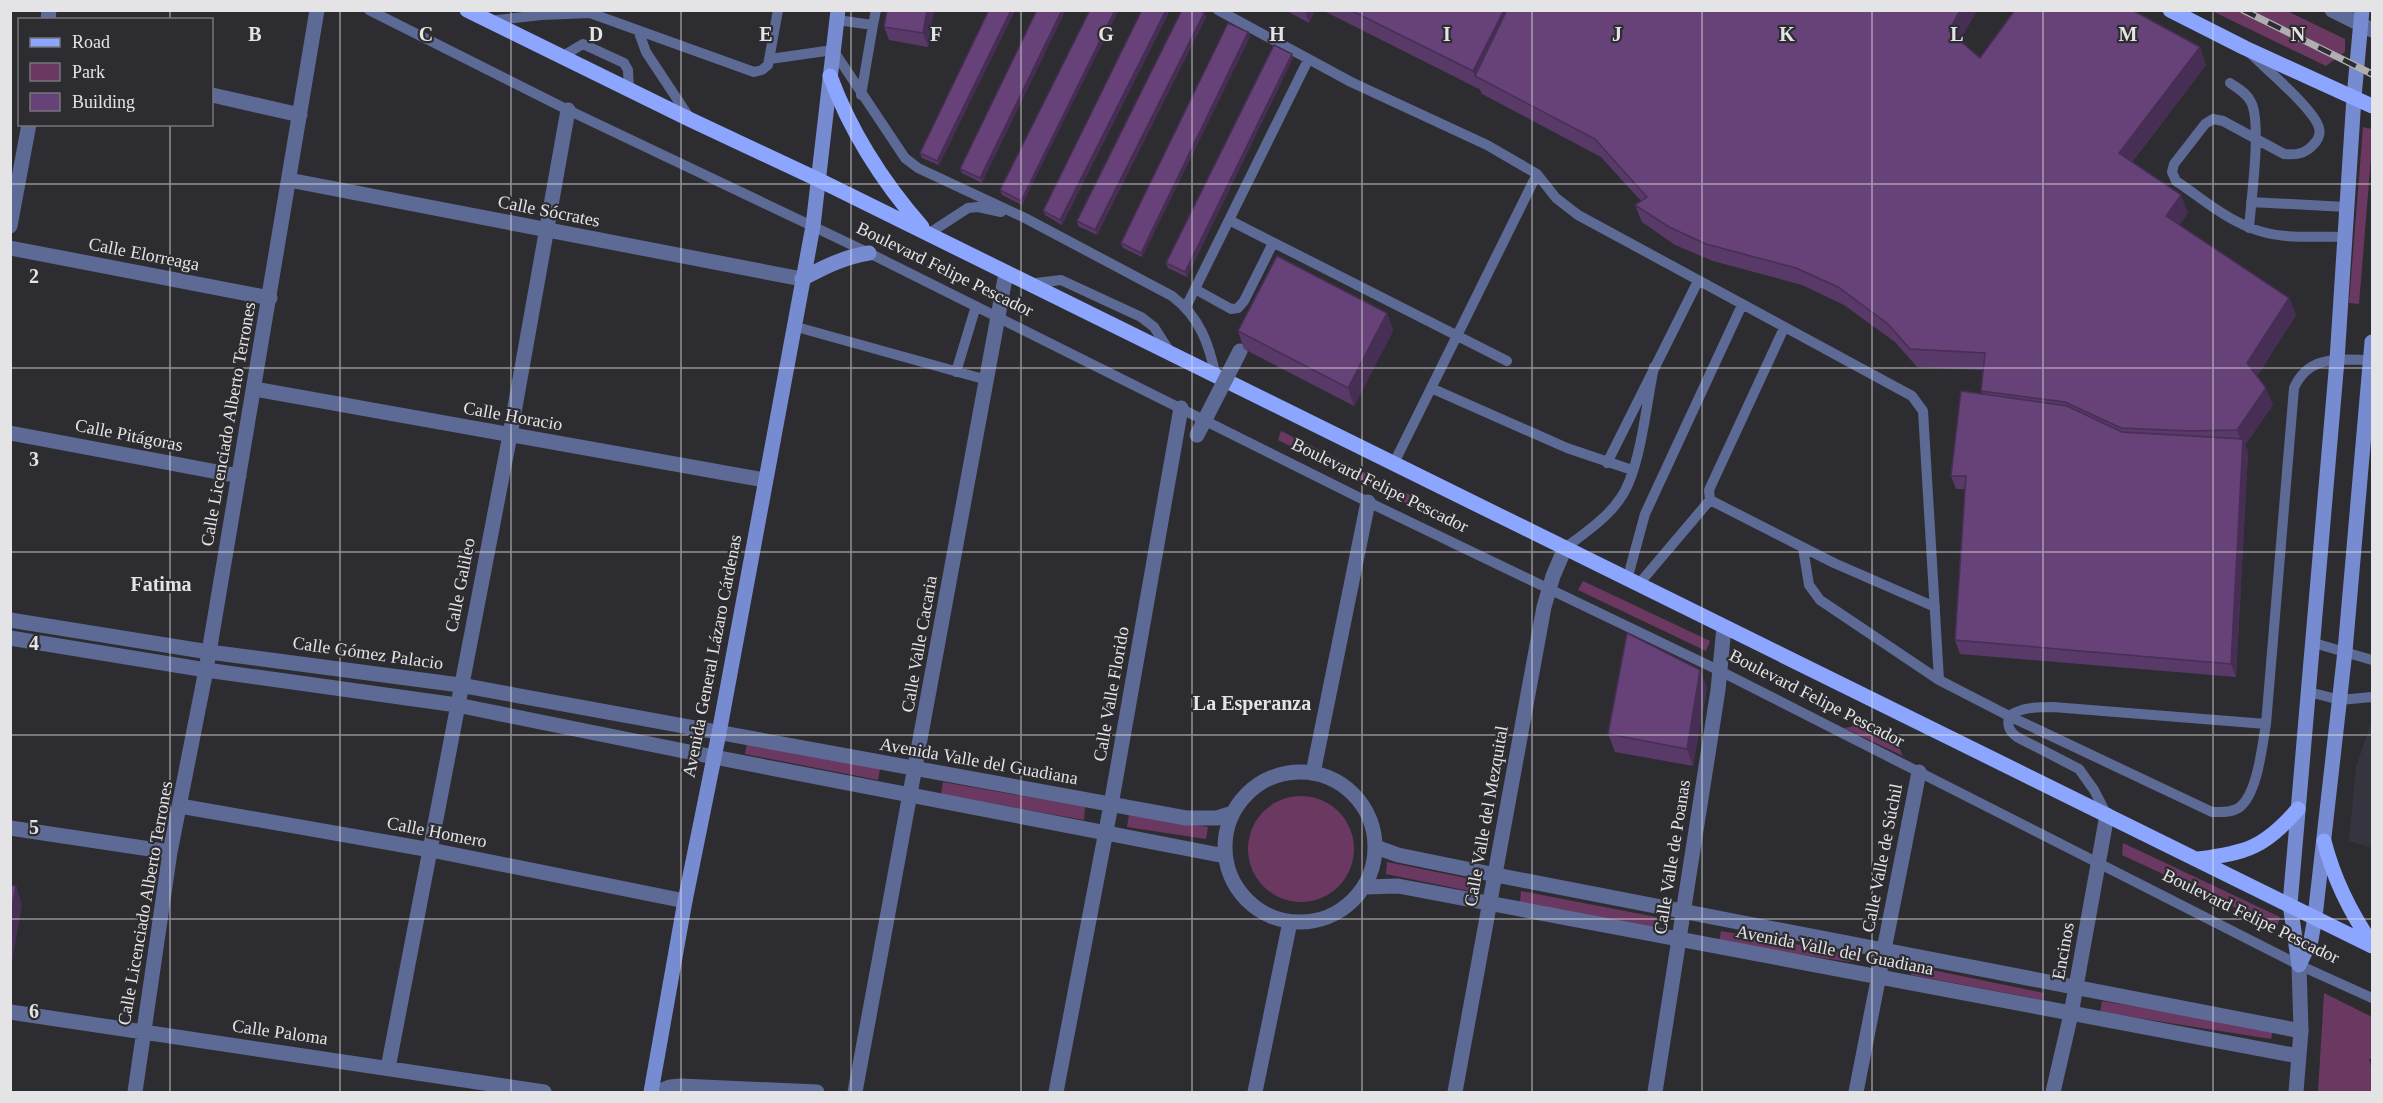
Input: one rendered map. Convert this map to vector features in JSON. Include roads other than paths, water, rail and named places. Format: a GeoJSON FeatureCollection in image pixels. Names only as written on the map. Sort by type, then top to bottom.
{"type":"FeatureCollection","features":[{"type":"Feature","properties":{"kind":"main road","name":"Boulevard Felipe Pescador"},"geometry":{"type":"LineString","coordinates":[[467,10],[819,180],[1393,465],[2373,945]]}},
{"type":"Feature","properties":{"kind":"main road"},"geometry":{"type":"LineString","coordinates":[[2170,10],[2245,48],[2373,106]]}},
{"type":"Feature","properties":{"kind":"main road","name":"Avenida General Lázaro Cárdenas"},"geometry":{"type":"LineString","coordinates":[[651,1092],[813,226],[838,15]]}},
{"type":"Feature","properties":{"kind":"main road"},"geometry":{"type":"LineString","coordinates":[[2300,965],[2290,904],[2337,360],[2354,97],[2365,21]]}},
{"type":"Feature","properties":{"kind":"main road"},"geometry":{"type":"LineString","coordinates":[[830,76],[839,101],[863,148],[877,170],[928,234]]}},
{"type":"Feature","properties":{"kind":"main road"},"geometry":{"type":"LineString","coordinates":[[802,279],[836,261],[869,253]]}},
{"type":"Feature","properties":{"kind":"main road"},"geometry":{"type":"LineString","coordinates":[[2300,965],[2311,940],[2324,841],[2345,651],[2373,342]]}},
{"type":"Feature","properties":{"kind":"main road"},"geometry":{"type":"LineString","coordinates":[[2198,860],[2231,855],[2253,848],[2277,831],[2298,809]]}},
{"type":"Feature","properties":{"kind":"main road"},"geometry":{"type":"LineString","coordinates":[[2324,841],[2333,876],[2357,922],[2373,945]]}},
{"type":"Feature","properties":{"kind":"street","name":"Calle Licenciado Alberto Terrones"},"geometry":{"type":"LineString","coordinates":[[135,1092],[170,852],[207,670],[317,10]]}},
{"type":"Feature","properties":{"kind":"street"},"geometry":{"type":"LineString","coordinates":[[2332,10],[2365,21]]}},
{"type":"Feature","properties":{"kind":"street"},"geometry":{"type":"LineString","coordinates":[[213,95],[300,114]]}},
{"type":"Feature","properties":{"kind":"street","name":"Calle Galileo"},"geometry":{"type":"LineString","coordinates":[[388,1068],[510,435],[568,110]]}},
{"type":"Feature","properties":{"kind":"street"},"geometry":{"type":"LineString","coordinates":[[10,226],[29,126]]}},
{"type":"Feature","properties":{"kind":"street","name":"Calle Sócrates"},"geometry":{"type":"LineString","coordinates":[[289,180],[802,279]]}},
{"type":"Feature","properties":{"kind":"street","name":"Calle Elorreaga"},"geometry":{"type":"LineString","coordinates":[[10,248],[270,298]]}},
{"type":"Feature","properties":{"kind":"street","name":"Calle Valle Cacaria"},"geometry":{"type":"LineString","coordinates":[[855,1092],[1006,273]]}},
{"type":"Feature","properties":{"kind":"street"},"geometry":{"type":"LineString","coordinates":[[1197,435],[1240,351]]}},
{"type":"Feature","properties":{"kind":"street","name":"Calle Horacio"},"geometry":{"type":"LineString","coordinates":[[254,389],[765,480]]}},
{"type":"Feature","properties":{"kind":"street","name":"Calle Valle Florido"},"geometry":{"type":"LineString","coordinates":[[1056,1092],[1111,805],[1181,408]]}},
{"type":"Feature","properties":{"kind":"street","name":"Calle Pitágoras"},"geometry":{"type":"LineString","coordinates":[[10,433],[239,476]]}},
{"type":"Feature","properties":{"kind":"street"},"geometry":{"type":"LineString","coordinates":[[1313,773],[1368,502]]}},
{"type":"Feature","properties":{"kind":"street","name":"Calle Valle del Mezquital"},"geometry":{"type":"LineString","coordinates":[[1455,1092],[1548,590],[1565,548]]}},
{"type":"Feature","properties":{"kind":"street","name":"Calle Gómez Palacio"},"geometry":{"type":"LineString","coordinates":[[10,620],[210,652],[460,685],[719,733]]}},
{"type":"Feature","properties":{"kind":"street","name":"Calle Valle de Poanas"},"geometry":{"type":"LineString","coordinates":[[1655,1092],[1720,671],[1724,627]]}},
{"type":"Feature","properties":{"kind":"street"},"geometry":{"type":"LineString","coordinates":[[10,638],[207,670],[457,705],[1225,856]]}},
{"type":"Feature","properties":{"kind":"street","name":"Avenida Valle del Guadiana"},"geometry":{"type":"LineString","coordinates":[[719,733],[1202,820],[1233,813]]}},
{"type":"Feature","properties":{"kind":"street"},"geometry":{"type":"LineString","coordinates":[[1289,772],[1313,773],[1338,782],[1358,798],[1371,821],[1376,847],[1373,868],[1365,887],[1351,903],[1333,915],[1312,922],[1290,922],[1271,917],[1254,906],[1240,892],[1230,875],[1225,856],[1225,841],[1233,813],[1246,793],[1266,780],[1289,772]]}},
{"type":"Feature","properties":{"kind":"street","name":"Calle Valle de Súchil"},"geometry":{"type":"LineString","coordinates":[[1856,1092],[1919,772]]}},
{"type":"Feature","properties":{"kind":"street","name":"Calle Homero"},"geometry":{"type":"LineString","coordinates":[[180,806],[431,850],[685,901]]}},
{"type":"Feature","properties":{"kind":"street","name":"Encinos"},"geometry":{"type":"LineString","coordinates":[[2054,1092],[2076,988],[2107,815]]}},
{"type":"Feature","properties":{"kind":"street"},"geometry":{"type":"LineString","coordinates":[[10,828],[170,852]]}},
{"type":"Feature","properties":{"kind":"street","name":"Avenida Valle del Guadiana"},"geometry":{"type":"LineString","coordinates":[[1376,847],[1398,855],[2301,1031]]}},
{"type":"Feature","properties":{"kind":"street","name":"Avenida Valle del Guadiana"},"geometry":{"type":"LineString","coordinates":[[1365,887],[1398,886],[2298,1056]]}},
{"type":"Feature","properties":{"kind":"street"},"geometry":{"type":"LineString","coordinates":[[1255,1092],[1290,922]]}},
{"type":"Feature","properties":{"kind":"street"},"geometry":{"type":"LineString","coordinates":[[2296,1092],[2301,1031],[2300,965]]}},
{"type":"Feature","properties":{"kind":"street","name":"Calle Paloma"},"geometry":{"type":"LineString","coordinates":[[10,1012],[543,1092]]}},
{"type":"Feature","properties":{"kind":"street"},"geometry":{"type":"LineString","coordinates":[[657,1092],[681,1086],[818,1092]]}},
{"type":"Feature","properties":{"kind":"lane","name":"Boulevard Felipe Pescador"},"geometry":{"type":"LineString","coordinates":[[369,10],[568,110],[869,253],[1368,502],[1720,671],[2300,965],[2373,998]]}},
{"type":"Feature","properties":{"kind":"lane"},"geometry":{"type":"LineString","coordinates":[[489,21],[579,11],[598,14],[754,72],[768,65],[778,10]]}},
{"type":"Feature","properties":{"kind":"lane"},"geometry":{"type":"LineString","coordinates":[[861,95],[876,10]]}},
{"type":"Feature","properties":{"kind":"lane"},"geometry":{"type":"LineString","coordinates":[[1218,10],[1351,82],[1487,145],[1537,174],[1562,205],[1784,328],[1908,393],[1920,404],[1924,423],[1939,680]]}},
{"type":"Feature","properties":{"kind":"lane"},"geometry":{"type":"LineString","coordinates":[[838,15],[873,25]]}},
{"type":"Feature","properties":{"kind":"lane"},"geometry":{"type":"LineString","coordinates":[[638,30],[646,52],[691,120]]}},
{"type":"Feature","properties":{"kind":"lane"},"geometry":{"type":"LineString","coordinates":[[561,57],[583,44],[620,60],[628,70],[629,90]]}},
{"type":"Feature","properties":{"kind":"lane"},"geometry":{"type":"LineString","coordinates":[[2245,48],[2313,117],[2320,130],[2319,136],[2303,153],[2284,154],[2223,121],[2213,119],[2205,124],[2174,164],[2172,172],[2175,181],[2249,228],[2292,235],[2344,237]]}},
{"type":"Feature","properties":{"kind":"lane"},"geometry":{"type":"LineString","coordinates":[[770,59],[833,50],[905,158],[941,180],[1025,218],[1148,283],[1186,307],[1202,329],[1210,346],[1216,377]]}},
{"type":"Feature","properties":{"kind":"lane"},"geometry":{"type":"LineString","coordinates":[[1186,307],[1308,60]]}},
{"type":"Feature","properties":{"kind":"lane"},"geometry":{"type":"LineString","coordinates":[[2230,83],[2248,98],[2254,111],[2255,139],[2249,228]]}},
{"type":"Feature","properties":{"kind":"lane"},"geometry":{"type":"LineString","coordinates":[[1393,465],[1537,174]]}},
{"type":"Feature","properties":{"kind":"lane"},"geometry":{"type":"LineString","coordinates":[[2251,202],[2346,207]]}},
{"type":"Feature","properties":{"kind":"lane"},"geometry":{"type":"LineString","coordinates":[[928,234],[968,208],[986,208],[1025,218]]}},
{"type":"Feature","properties":{"kind":"lane"},"geometry":{"type":"LineString","coordinates":[[1229,220],[1507,361]]}},
{"type":"Feature","properties":{"kind":"lane"},"geometry":{"type":"LineString","coordinates":[[1195,289],[1231,309],[1238,308],[1244,301],[1273,243]]}},
{"type":"Feature","properties":{"kind":"lane"},"geometry":{"type":"LineString","coordinates":[[1607,463],[1698,281]]}},
{"type":"Feature","properties":{"kind":"lane"},"geometry":{"type":"LineString","coordinates":[[1632,582],[1645,514],[1742,305]]}},
{"type":"Feature","properties":{"kind":"lane"},"geometry":{"type":"LineString","coordinates":[[956,372],[976,306]]}},
{"type":"Feature","properties":{"kind":"lane"},"geometry":{"type":"LineString","coordinates":[[793,326],[987,380]]}},
{"type":"Feature","properties":{"kind":"lane"},"geometry":{"type":"LineString","coordinates":[[1632,582],[1709,495],[1784,328]]}},
{"type":"Feature","properties":{"kind":"lane"},"geometry":{"type":"LineString","coordinates":[[1803,548],[1809,585],[1820,600],[1939,680],[2009,716],[2212,812],[2227,812],[2240,807],[2247,799],[2256,776],[2266,724],[2294,388],[2299,376],[2312,366],[2337,360],[2371,360]]}},
{"type":"Feature","properties":{"kind":"lane"},"geometry":{"type":"LineString","coordinates":[[1565,548],[1608,513],[1629,482],[1654,367]]}},
{"type":"Feature","properties":{"kind":"lane"},"geometry":{"type":"LineString","coordinates":[[1431,388],[1567,448],[1632,470]]}},
{"type":"Feature","properties":{"kind":"lane"},"geometry":{"type":"LineString","coordinates":[[1709,495],[1803,548],[1935,607]]}},
{"type":"Feature","properties":{"kind":"lane"},"geometry":{"type":"LineString","coordinates":[[2314,643],[2373,660]]}},
{"type":"Feature","properties":{"kind":"lane"},"geometry":{"type":"LineString","coordinates":[[2309,692],[2340,700],[2373,696]]}},
{"type":"Feature","properties":{"kind":"lane"},"geometry":{"type":"LineString","coordinates":[[2107,815],[2084,774],[2073,764],[2017,738],[2010,732],[2009,716],[2016,711],[2028,708],[2054,707],[2266,724]]}},
{"type":"Feature","properties":{"kind":"railway"},"geometry":{"type":"LineString","coordinates":[[2243,10],[2372,74]]}},
{"type":"Feature","properties":{"kind":"district","name":"Fatima"},"geometry":{"type":"Point","coordinates":[161,584]}},
{"type":"Feature","properties":{"kind":"district","name":"La Esperanza"},"geometry":{"type":"Point","coordinates":[1252,703]}}]}
